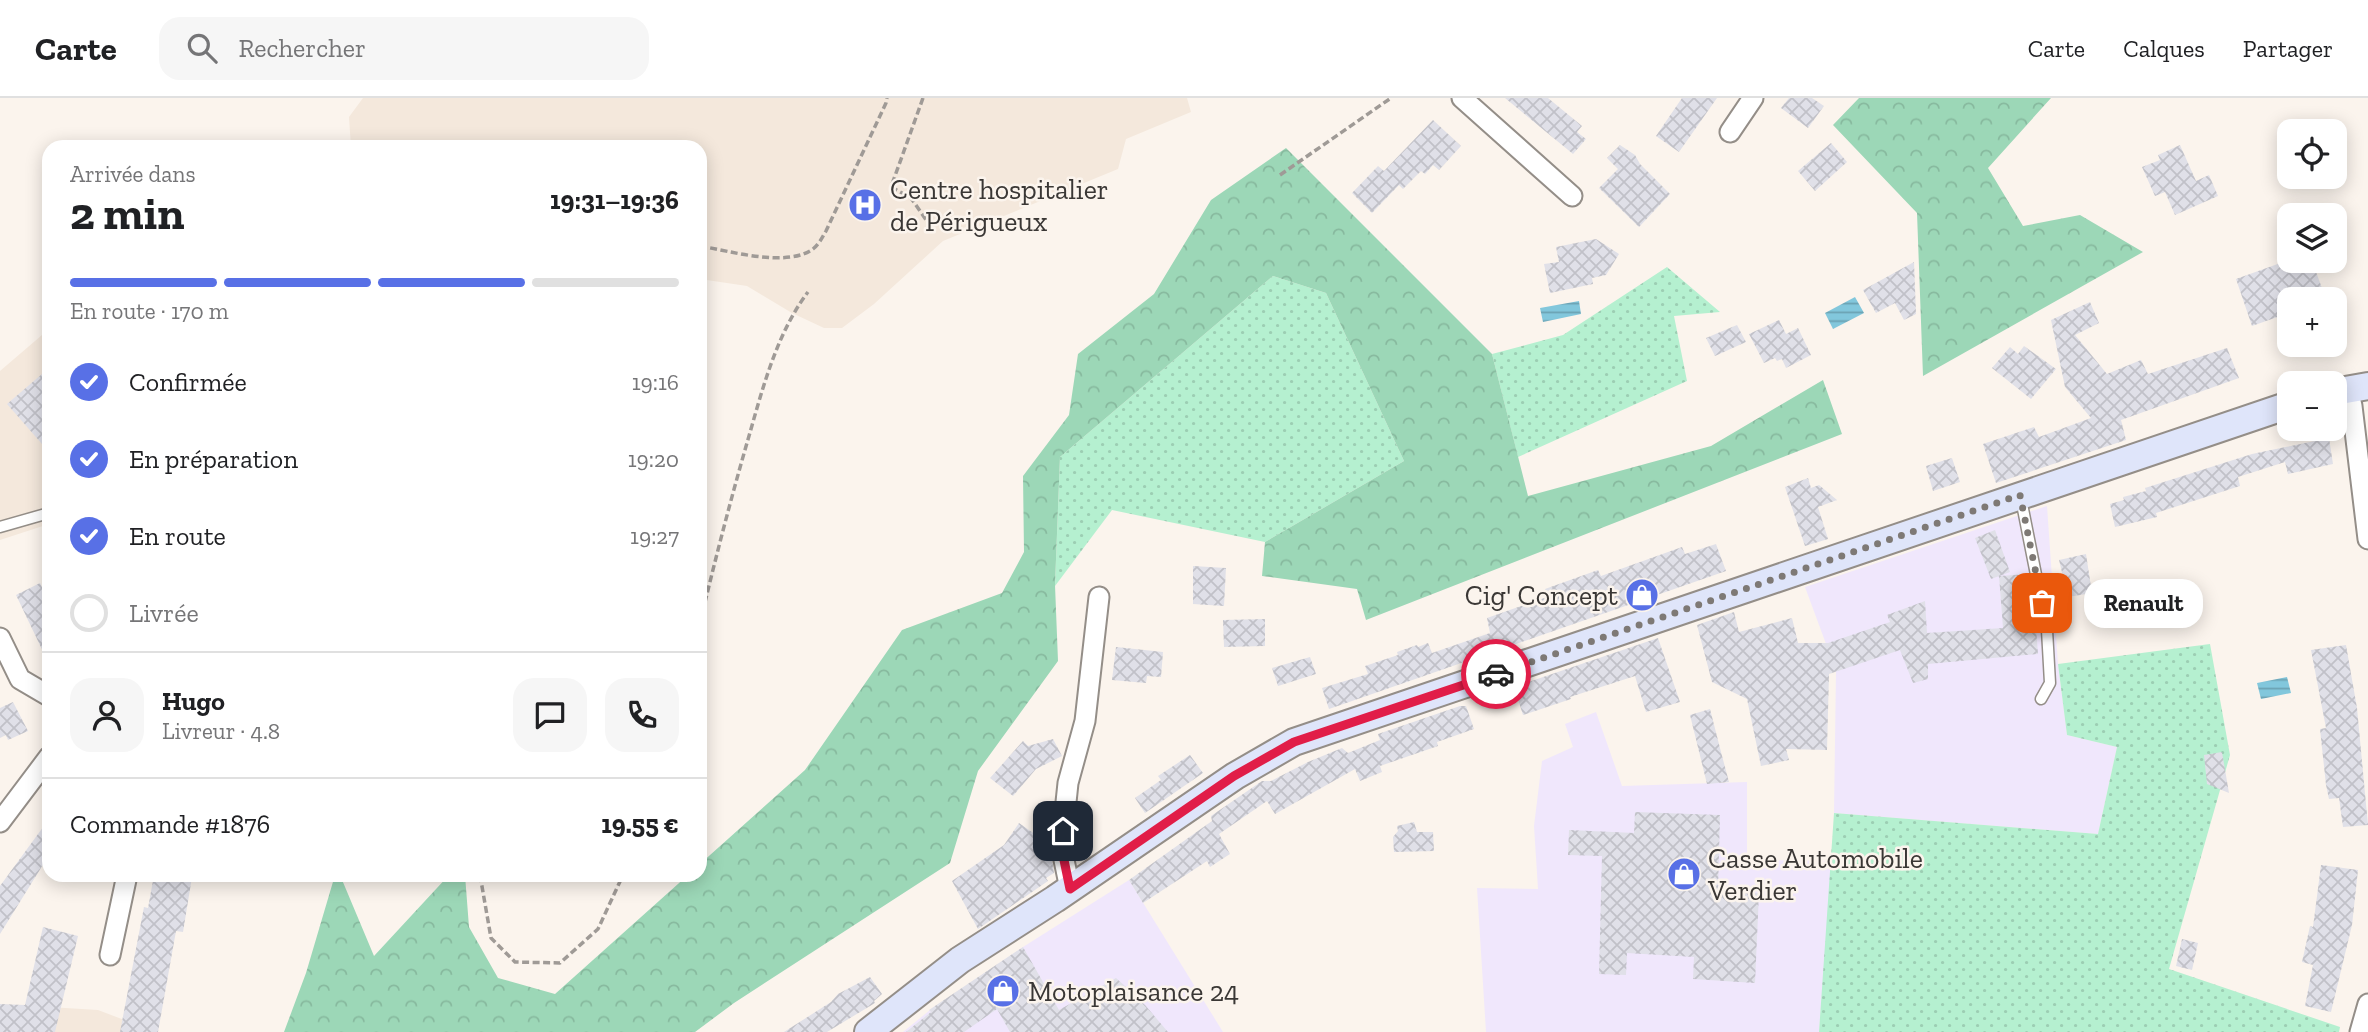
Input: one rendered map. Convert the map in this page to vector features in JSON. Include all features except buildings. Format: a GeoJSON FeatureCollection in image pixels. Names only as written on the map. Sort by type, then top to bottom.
{"type":"FeatureCollection","features":[{"type":"Feature","properties":{"kind":"main road"},"geometry":{"type":"LineString","coordinates":[[868,1032],[960,960],[1070,889],[1234,776],[1294,742],[2277,409]]}},
{"type":"Feature","properties":{"kind":"street"},"geometry":{"type":"LineString","coordinates":[[1462,98],[1572,196]]}},
{"type":"Feature","properties":{"kind":"street"},"geometry":{"type":"LineString","coordinates":[[1730,132],[1754,98]]}},
{"type":"Feature","properties":{"kind":"street"},"geometry":{"type":"LineString","coordinates":[[2350,389],[2368,539]]}},
{"type":"Feature","properties":{"kind":"street"},"geometry":{"type":"LineString","coordinates":[[1070,889],[1064,860],[1063,831],[1068,783],[1085,721],[1098,597]]}},
{"type":"Feature","properties":{"kind":"street"},"geometry":{"type":"LineString","coordinates":[[0,638],[20,679],[42,692]]}},
{"type":"Feature","properties":{"kind":"street"},"geometry":{"type":"LineString","coordinates":[[0,822],[42,766]]}},
{"type":"Feature","properties":{"kind":"street"},"geometry":{"type":"LineString","coordinates":[[110,955],[126,882]]}},
{"type":"Feature","properties":{"kind":"street"},"geometry":{"type":"LineString","coordinates":[[2360,1032],[2368,1004]]}},
{"type":"Feature","properties":{"kind":"lane"},"geometry":{"type":"LineString","coordinates":[[2020,495],[2047,630],[2050,682],[2041,699]]}},
{"type":"Feature","properties":{"kind":"lane"},"geometry":{"type":"LineString","coordinates":[[0,527],[42,515]]}},
{"type":"Feature","properties":{"kind":"path"},"geometry":{"type":"LineString","coordinates":[[707,247],[787,258],[812,249],[826,231],[887,98]]}},
{"type":"Feature","properties":{"kind":"path"},"geometry":{"type":"LineString","coordinates":[[923,98],[891,187],[911,198],[931,227]]}},
{"type":"Feature","properties":{"kind":"path"},"geometry":{"type":"LineString","coordinates":[[1280,175],[1391,98]]}},
{"type":"Feature","properties":{"kind":"path"},"geometry":{"type":"LineString","coordinates":[[707,593],[724,521],[763,388],[792,313],[808,292]]}},
{"type":"Feature","properties":{"kind":"path"},"geometry":{"type":"LineString","coordinates":[[481,882],[492,938],[515,962],[560,963],[598,929],[620,882]]}},
{"type":"Feature","properties":{"kind":"shaded area","name":"Centre hospitalier de Périgueux"},"geometry":{"type":"Polygon","coordinates":[[[363,98],[1187,98],[1191,112],[1126,139],[1118,169],[943,241],[874,304],[842,328],[824,328],[792,313],[747,286],[707,280],[707,140],[351,140],[349,117],[363,98]]]}},
{"type":"Feature","properties":{"kind":"shaded area"},"geometry":{"type":"Polygon","coordinates":[[[42,335],[42,526],[0,540],[0,371],[42,335]]]}},
{"type":"Feature","properties":{"kind":"shaded area"},"geometry":{"type":"Polygon","coordinates":[[[2047,506],[2058,664],[2067,735],[2117,747],[2098,834],[1834,813],[1836,671],[1805,587],[2047,506]]]}},
{"type":"Feature","properties":{"kind":"shaded area","name":"Casse Automobile Verdier"},"geometry":{"type":"Polygon","coordinates":[[[1596,712],[1622,786],[1747,782],[1747,860],[1832,861],[1819,1032],[1486,1032],[1477,888],[1538,889],[1534,826],[1542,761],[1573,747],[1565,724],[1596,712]]]}},
{"type":"Feature","properties":{"kind":"shaded area"},"geometry":{"type":"Polygon","coordinates":[[[1129,880],[1223,1032],[903,1032],[930,1010],[1023,947],[1129,880]]]}},
{"type":"Feature","properties":{"kind":"shaded area"},"geometry":{"type":"Polygon","coordinates":[[[0,1004],[98,1010],[156,1032],[0,1032],[0,1004]]]}},
{"type":"Feature","properties":{"kind":"green space"},"geometry":{"type":"Polygon","coordinates":[[[1859,98],[2051,98],[1988,168],[2023,226],[2080,215],[2143,252],[1923,376],[1917,213],[1833,125],[1859,98]]]}},
{"type":"Feature","properties":{"kind":"green space"},"geometry":{"type":"Polygon","coordinates":[[[1286,148],[1492,354],[1528,496],[1711,446],[1823,380],[1842,434],[1366,620],[1357,589],[1262,576],[1265,542],[1404,461],[1326,293],[1273,276],[1060,457],[1055,585],[1058,661],[978,771],[950,863],[734,1003],[695,1032],[284,1032],[306,973],[333,882],[343,882],[374,956],[443,882],[466,882],[469,927],[498,978],[555,994],[680,882],[707,882],[707,858],[805,770],[902,630],[1002,593],[1024,552],[1023,476],[1069,415],[1078,354],[1154,294],[1211,200],[1286,148]]]}},
{"type":"Feature","properties":{"kind":"green space"},"geometry":{"type":"Polygon","coordinates":[[[1667,267],[1720,312],[1674,316],[1687,381],[1518,457],[1492,354],[1563,335],[1667,267]]]}},
{"type":"Feature","properties":{"kind":"green space"},"geometry":{"type":"Polygon","coordinates":[[[1273,276],[1326,293],[1404,461],[1265,542],[1112,510],[1055,586],[1060,457],[1273,276]]]}},
{"type":"Feature","properties":{"kind":"green space"},"geometry":{"type":"Polygon","coordinates":[[[2210,644],[2230,755],[2169,969],[2340,1027],[2339,1032],[1819,1032],[1834,813],[2098,834],[2117,747],[2067,735],[2058,664],[2210,644]]]}},
{"type":"Feature","properties":{"kind":"water"},"geometry":{"type":"Polygon","coordinates":[[[1855,297],[1864,313],[1833,329],[1825,313],[1855,297]]]}},
{"type":"Feature","properties":{"kind":"water"},"geometry":{"type":"Polygon","coordinates":[[[1579,301],[1581,314],[1543,322],[1540,308],[1579,301]]]}},
{"type":"Feature","properties":{"kind":"water"},"geometry":{"type":"Polygon","coordinates":[[[2287,677],[2291,693],[2261,699],[2257,683],[2287,677]]]}},
{"type":"Feature","properties":{"kind":"way so far"},"geometry":{"type":"LineString","coordinates":[[1496,674],[2020,495],[2042,603]]}},
{"type":"Feature","properties":{"kind":"place","name":"Centre hospitalier de Périgueux"},"geometry":{"type":"Point","coordinates":[865,205]}},
{"type":"Feature","properties":{"kind":"place","name":"Cig' Concept"},"geometry":{"type":"Point","coordinates":[1642,595]}},
{"type":"Feature","properties":{"kind":"place","name":"Renault"},"geometry":{"type":"Point","coordinates":[2042,603]}},
{"type":"Feature","properties":{"kind":"place","name":"Casse Automobile Verdier"},"geometry":{"type":"Point","coordinates":[1684,874]}},
{"type":"Feature","properties":{"kind":"place","name":"Motoplaisance 24"},"geometry":{"type":"Point","coordinates":[1003,991]}},
{"type":"Feature","properties":{"kind":"route"},"geometry":{"type":"LineString","coordinates":[[1063,831],[1064,860],[1070,889],[1234,776],[1294,742],[1496,674]]}}]}
